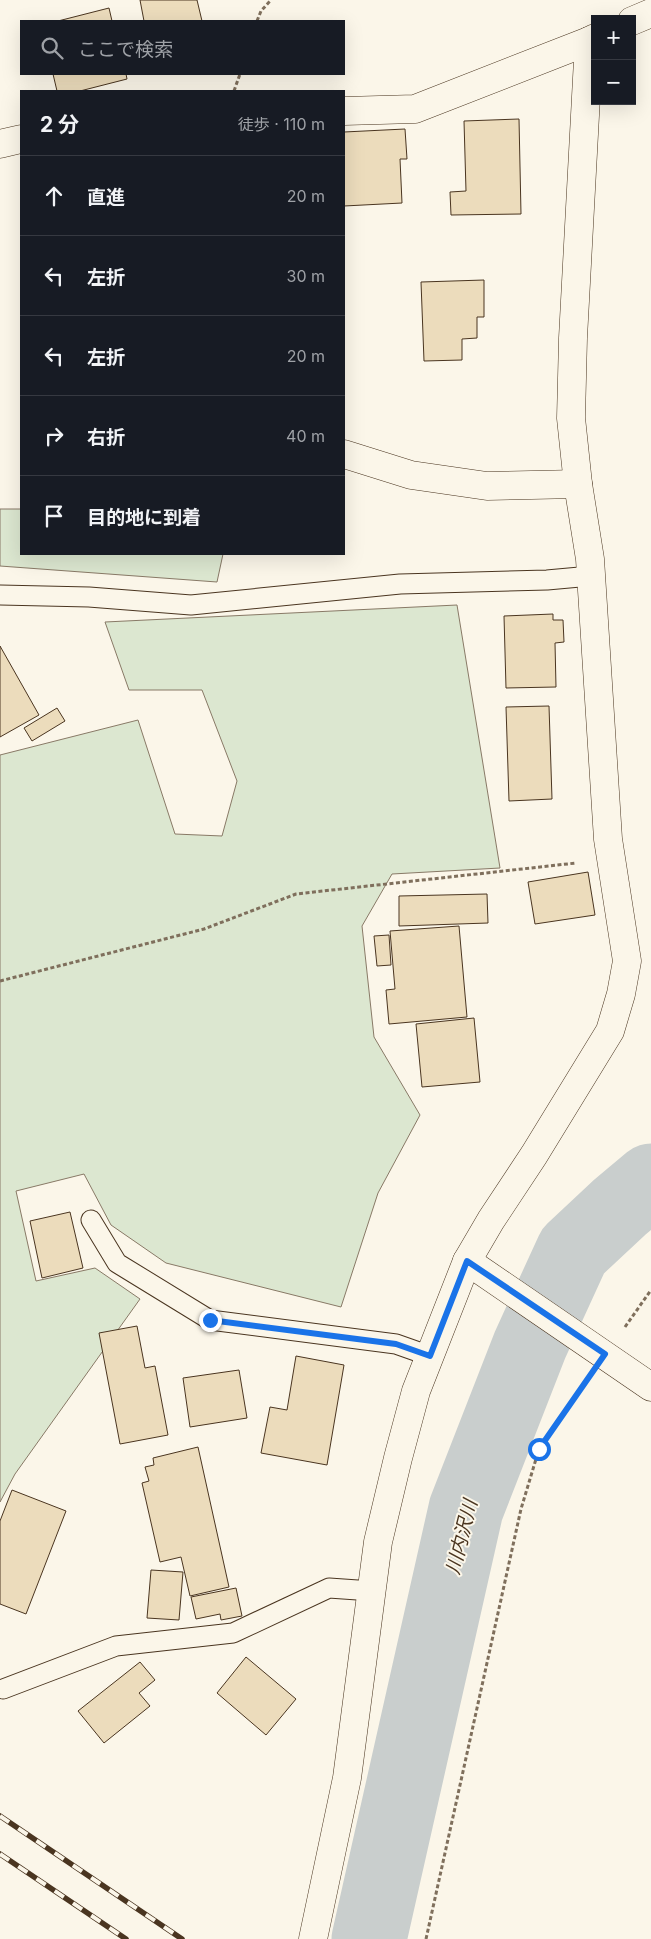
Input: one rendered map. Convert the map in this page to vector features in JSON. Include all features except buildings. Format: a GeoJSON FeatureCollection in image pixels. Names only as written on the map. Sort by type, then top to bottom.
{"type":"FeatureCollection","features":[{"type":"Feature","properties":{"kind":"street"},"geometry":{"type":"LineString","coordinates":[[636,19],[651,13]]}},
{"type":"Feature","properties":{"kind":"street"},"geometry":{"type":"LineString","coordinates":[[345,111],[415,109],[591,40]]}},
{"type":"Feature","properties":{"kind":"street"},"geometry":{"type":"LineString","coordinates":[[313,1939],[347,1778],[378,1542],[416,1391],[467,1261],[610,1031],[621,994],[627,960],[608,839],[591,576],[571,418],[572,347],[591,55]]}},
{"type":"Feature","properties":{"kind":"street"},"geometry":{"type":"LineString","coordinates":[[0,144],[20,139]]}},
{"type":"Feature","properties":{"kind":"street"},"geometry":{"type":"LineString","coordinates":[[345,454],[411,475],[486,486],[578,484]]}},
{"type":"Feature","properties":{"kind":"street"},"geometry":{"type":"LineString","coordinates":[[467,1261],[651,1387]]}},
{"type":"Feature","properties":{"kind":"lane"},"geometry":{"type":"LineString","coordinates":[[0,595],[89,597],[191,605],[400,584],[547,580],[591,576]]}},
{"type":"Feature","properties":{"kind":"lane"},"geometry":{"type":"LineString","coordinates":[[91,1220],[117,1263],[210,1320],[396,1344],[430,1356]]}},
{"type":"Feature","properties":{"kind":"lane"},"geometry":{"type":"LineString","coordinates":[[3,1689],[116,1646],[233,1633],[329,1588],[372,1591]]}},
{"type":"Feature","properties":{"kind":"path"},"geometry":{"type":"LineString","coordinates":[[256,20],[261,11],[271,0]]}},
{"type":"Feature","properties":{"kind":"path"},"geometry":{"type":"LineString","coordinates":[[234,90],[240,75]]}},
{"type":"Feature","properties":{"kind":"path"},"geometry":{"type":"LineString","coordinates":[[0,981],[204,929],[296,894],[612,859]]}},
{"type":"Feature","properties":{"kind":"path"},"geometry":{"type":"LineString","coordinates":[[426,1939],[521,1509],[539,1449],[595,1347],[651,1290]]}},
{"type":"Feature","properties":{"kind":"green space"},"geometry":{"type":"Polygon","coordinates":[[[0,509],[20,509],[20,555],[223,555],[217,582],[0,566],[0,509]]]}},
{"type":"Feature","properties":{"kind":"green space"},"geometry":{"type":"Polygon","coordinates":[[[457,605],[500,868],[392,874],[362,926],[374,1037],[420,1115],[378,1193],[341,1307],[166,1263],[111,1225],[84,1174],[16,1191],[36,1281],[95,1268],[140,1299],[15,1474],[0,1502],[0,755],[138,720],[175,834],[222,836],[237,781],[202,690],[129,690],[105,622],[457,605]]]}},
{"type":"Feature","properties":{"kind":"waterway","name":"川内沢川"},"geometry":{"type":"LineString","coordinates":[[369,1939],[466,1509],[530,1345],[573,1251],[651,1181]]}},
{"type":"Feature","properties":{"kind":"railway"},"geometry":{"type":"LineString","coordinates":[[0,1816],[182,1939]]}},
{"type":"Feature","properties":{"kind":"railway"},"geometry":{"type":"LineString","coordinates":[[0,1854],[126,1939]]}},
{"type":"Feature","properties":{"kind":"route"},"geometry":{"type":"LineString","coordinates":[[210,1320],[396,1344],[430,1356],[467,1261],[605,1354],[539,1449]]}}]}
